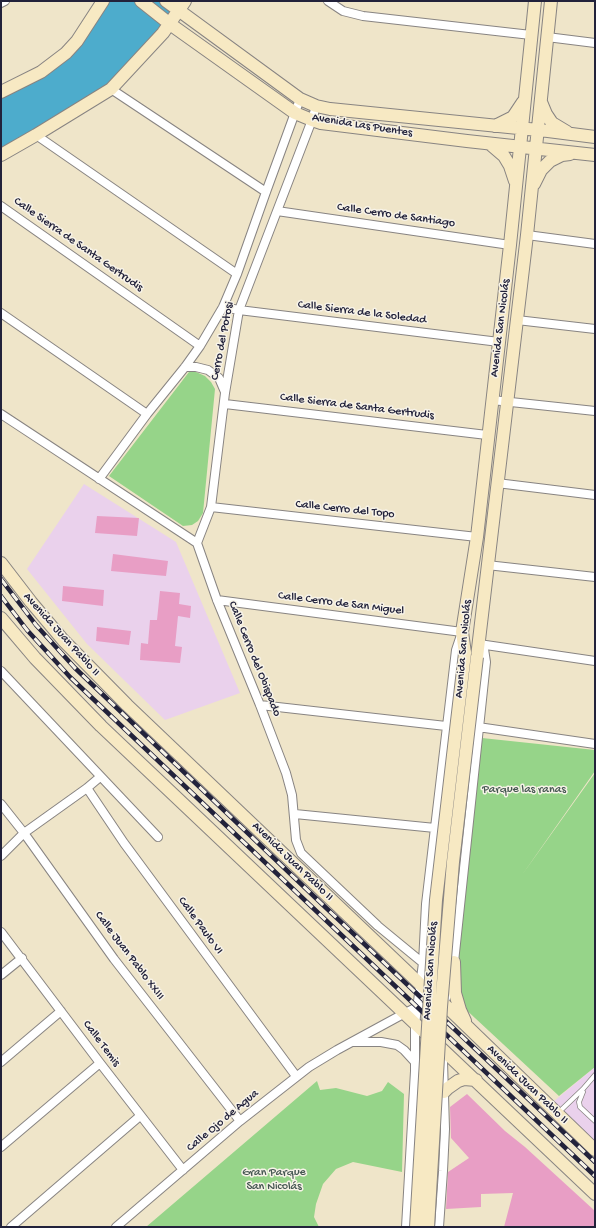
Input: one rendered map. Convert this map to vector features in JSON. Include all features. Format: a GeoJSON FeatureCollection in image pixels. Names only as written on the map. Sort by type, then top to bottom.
{"type":"FeatureCollection","features":[{"type":"Feature","properties":{"kind":"street"},"geometry":{"type":"LineString","coordinates":[[1,3],[5,1]]}},
{"type":"Feature","properties":{"kind":"street"},"geometry":{"type":"LineString","coordinates":[[1,92],[41,72],[66,53],[77,40],[103,1]]}},
{"type":"Feature","properties":{"kind":"street","name":"Avenida Las Puentes"},"geometry":{"type":"LineString","coordinates":[[141,1],[165,20],[295,113],[312,120],[321,123],[489,144],[595,155]]}},
{"type":"Feature","properties":{"kind":"street"},"geometry":{"type":"LineString","coordinates":[[328,1],[343,10],[363,16],[531,35]]}},
{"type":"Feature","properties":{"kind":"street","name":"Avenida San Nicolás"},"geometry":{"type":"LineString","coordinates":[[416,1227],[436,900],[465,653],[462,632],[477,537],[487,435],[510,245],[535,1]]}},
{"type":"Feature","properties":{"kind":"street","name":"Avenida San Nicolás"},"geometry":{"type":"LineString","coordinates":[[428,1227],[434,1106],[442,992],[454,862],[527,235],[551,1]]}},
{"type":"Feature","properties":{"kind":"street"},"geometry":{"type":"LineString","coordinates":[[1,155],[36,136],[111,89],[163,33],[165,20],[175,4]]}},
{"type":"Feature","properties":{"kind":"street","name":"Avenida Las Puentes"},"geometry":{"type":"LineString","coordinates":[[175,4],[300,99],[316,106],[338,110],[595,137]]}},
{"type":"Feature","properties":{"kind":"street"},"geometry":{"type":"LineString","coordinates":[[547,37],[595,43]]}},
{"type":"Feature","properties":{"kind":"street"},"geometry":{"type":"LineString","coordinates":[[111,89],[266,192]]}},
{"type":"Feature","properties":{"kind":"street","name":"Cerro del Potosi"},"geometry":{"type":"LineString","coordinates":[[99,480],[147,414],[200,346],[223,306],[237,274],[300,99]]}},
{"type":"Feature","properties":{"kind":"street"},"geometry":{"type":"LineString","coordinates":[[495,126],[513,116],[524,100]]}},
{"type":"Feature","properties":{"kind":"street"},"geometry":{"type":"LineString","coordinates":[[541,102],[546,114],[552,122],[570,134]]}},
{"type":"Feature","properties":{"kind":"street","name":"Cerro del Potosi"},"geometry":{"type":"LineString","coordinates":[[197,543],[211,508],[225,393],[239,310],[278,212],[316,106]]}},
{"type":"Feature","properties":{"kind":"street"},"geometry":{"type":"LineString","coordinates":[[36,136],[237,274]]}},
{"type":"Feature","properties":{"kind":"street"},"geometry":{"type":"LineString","coordinates":[[489,144],[504,156],[514,175],[516,187]]}},
{"type":"Feature","properties":{"kind":"street"},"geometry":{"type":"LineString","coordinates":[[532,189],[541,170],[550,161],[562,155],[577,153]]}},
{"type":"Feature","properties":{"kind":"street","name":"Calle Sierra de Santa Gertrudis"},"geometry":{"type":"LineString","coordinates":[[1,206],[200,346]]}},
{"type":"Feature","properties":{"kind":"street","name":"Calle Cerro de Santiago"},"geometry":{"type":"LineString","coordinates":[[278,212],[510,245]]}},
{"type":"Feature","properties":{"kind":"street"},"geometry":{"type":"LineString","coordinates":[[527,235],[595,244]]}},
{"type":"Feature","properties":{"kind":"street","name":"Calle Sierra de la Soledad"},"geometry":{"type":"LineString","coordinates":[[223,306],[239,310],[499,342]]}},
{"type":"Feature","properties":{"kind":"street"},"geometry":{"type":"LineString","coordinates":[[1,313],[147,414]]}},
{"type":"Feature","properties":{"kind":"street"},"geometry":{"type":"LineString","coordinates":[[517,320],[595,329]]}},
{"type":"Feature","properties":{"kind":"street"},"geometry":{"type":"LineString","coordinates":[[185,367],[202,367],[215,374],[219,378],[225,393]]}},
{"type":"Feature","properties":{"kind":"street"},"geometry":{"type":"LineString","coordinates":[[492,400],[595,411]]}},
{"type":"Feature","properties":{"kind":"street","name":"Calle Sierra de Santa Gertrudis"},"geometry":{"type":"LineString","coordinates":[[224,404],[487,435]]}},
{"type":"Feature","properties":{"kind":"street"},"geometry":{"type":"LineString","coordinates":[[1,414],[99,480],[197,543]]}},
{"type":"Feature","properties":{"kind":"street"},"geometry":{"type":"LineString","coordinates":[[497,483],[595,495]]}},
{"type":"Feature","properties":{"kind":"street","name":"Calle Cerro del Topo"},"geometry":{"type":"LineString","coordinates":[[211,508],[477,537]]}},
{"type":"Feature","properties":{"kind":"street","name":"Calle Cerro del Obispado"},"geometry":{"type":"LineString","coordinates":[[197,543],[217,600],[286,773],[295,814],[296,840],[301,853],[378,926],[423,963],[438,970],[453,968]]}},
{"type":"Feature","properties":{"kind":"street","name":"Avenida Juan Pablo II"},"geometry":{"type":"LineString","coordinates":[[1,562],[31,602],[63,640],[127,705],[420,984],[445,1005],[595,1149]]}},
{"type":"Feature","properties":{"kind":"street"},"geometry":{"type":"LineString","coordinates":[[488,565],[595,577]]}},
{"type":"Feature","properties":{"kind":"street","name":"Calle Cerro de San Miguel"},"geometry":{"type":"LineString","coordinates":[[217,600],[462,632]]}},
{"type":"Feature","properties":{"kind":"street"},"geometry":{"type":"LineString","coordinates":[[1,618],[35,658],[100,726],[595,1194]]}},
{"type":"Feature","properties":{"kind":"street"},"geometry":{"type":"LineString","coordinates":[[406,1227],[415,1071],[415,1024],[423,963],[426,904],[456,650],[462,632]]}},
{"type":"Feature","properties":{"kind":"street"},"geometry":{"type":"LineString","coordinates":[[479,644],[595,661]]}},
{"type":"Feature","properties":{"kind":"street"},"geometry":{"type":"LineString","coordinates":[[438,1227],[445,1129],[443,1050],[445,1005],[453,968],[486,662],[484,649],[479,644]]}},
{"type":"Feature","properties":{"kind":"street"},"geometry":{"type":"LineString","coordinates":[[1,671],[158,837]]}},
{"type":"Feature","properties":{"kind":"street"},"geometry":{"type":"LineString","coordinates":[[260,705],[446,726]]}},
{"type":"Feature","properties":{"kind":"street"},"geometry":{"type":"LineString","coordinates":[[478,727],[595,744]]}},
{"type":"Feature","properties":{"kind":"street"},"geometry":{"type":"LineString","coordinates":[[1,856],[24,833],[100,777]]}},
{"type":"Feature","properties":{"kind":"street","name":"Calle Paulo VI"},"geometry":{"type":"LineString","coordinates":[[87,788],[124,843],[296,1076]]}},
{"type":"Feature","properties":{"kind":"street","name":"Calle Juan Pablo XXIII"},"geometry":{"type":"LineString","coordinates":[[1,804],[24,833],[114,959],[240,1121]]}},
{"type":"Feature","properties":{"kind":"street"},"geometry":{"type":"LineString","coordinates":[[295,814],[435,828]]}},
{"type":"Feature","properties":{"kind":"street","name":"Calle Temis"},"geometry":{"type":"LineString","coordinates":[[1,932],[140,1116],[183,1170]]}},
{"type":"Feature","properties":{"kind":"street"},"geometry":{"type":"LineString","coordinates":[[1,975],[22,958]]}},
{"type":"Feature","properties":{"kind":"street"},"geometry":{"type":"LineString","coordinates":[[453,968],[457,1003],[468,1027]]}},
{"type":"Feature","properties":{"kind":"street","name":"Calle Ojo de Agua"},"geometry":{"type":"LineString","coordinates":[[116,1227],[240,1121],[296,1076],[322,1058],[417,1007],[445,1005]]}},
{"type":"Feature","properties":{"kind":"street"},"geometry":{"type":"LineString","coordinates":[[1,1062],[61,1011]]}},
{"type":"Feature","properties":{"kind":"street","name":"Calle Ojo de Agua"},"geometry":{"type":"LineString","coordinates":[[352,1042],[381,1042],[397,1046],[404,1050],[415,1062]]}},
{"type":"Feature","properties":{"kind":"street"},"geometry":{"type":"LineString","coordinates":[[1,1147],[100,1063]]}},
{"type":"Feature","properties":{"kind":"street"},"geometry":{"type":"LineString","coordinates":[[415,1071],[422,1067],[430,1067],[438,1070],[443,1076]]}},
{"type":"Feature","properties":{"kind":"street"},"geometry":{"type":"LineString","coordinates":[[444,1092],[458,1081],[464,1079],[476,1080]]}},
{"type":"Feature","properties":{"kind":"street"},"geometry":{"type":"LineString","coordinates":[[12,1227],[140,1116]]}},
{"type":"Feature","properties":{"kind":"lane"},"geometry":{"type":"LineString","coordinates":[[557,1114],[583,1090],[595,1074]]}},
{"type":"Feature","properties":{"kind":"lane"},"geometry":{"type":"LineString","coordinates":[[583,1090],[579,1105],[582,1110],[595,1120]]}},
{"type":"Feature","properties":{"kind":"shaded area"},"geometry":{"type":"Polygon","coordinates":[[[84,484],[176,542],[240,693],[165,720],[87,644],[27,569],[84,484]]]}},
{"type":"Feature","properties":{"kind":"shaded area"},"geometry":{"type":"Polygon","coordinates":[[[595,1067],[595,1142],[553,1102],[595,1067]]]}},
{"type":"Feature","properties":{"kind":"green space"},"geometry":{"type":"Polygon","coordinates":[[[189,372],[196,372],[205,376],[215,389],[203,513],[198,521],[192,525],[183,526],[109,476],[189,372]]]}},
{"type":"Feature","properties":{"kind":"green space","name":"Parque las ranas"},"geometry":{"type":"Polygon","coordinates":[[[482,738],[595,750],[595,771],[522,875],[595,773],[595,1067],[559,1096],[461,1005],[451,974],[460,934],[482,738]]]}},
{"type":"Feature","properties":{"kind":"green space","name":"Gran Parque San Nicolás"},"geometry":{"type":"Polygon","coordinates":[[[317,1081],[320,1090],[336,1088],[367,1096],[382,1091],[388,1082],[404,1094],[402,1172],[353,1162],[336,1169],[323,1184],[316,1204],[314,1217],[319,1227],[146,1227],[317,1081]]]}},
{"type":"Feature","properties":{"kind":"water"},"geometry":{"type":"Polygon","coordinates":[[[103,1],[185,1],[111,89],[1,155],[1,92],[52,65],[103,1]]]}},
{"type":"Feature","properties":{"kind":"building"},"geometry":{"type":"Polygon","coordinates":[[[97,516],[139,518],[137,536],[95,533],[97,516]]]}},
{"type":"Feature","properties":{"kind":"building"},"geometry":{"type":"Polygon","coordinates":[[[113,554],[168,561],[166,576],[111,571],[113,554]]]}},
{"type":"Feature","properties":{"kind":"building"},"geometry":{"type":"Polygon","coordinates":[[[63,586],[104,590],[103,606],[62,601],[63,586]]]}},
{"type":"Feature","properties":{"kind":"building"},"geometry":{"type":"Polygon","coordinates":[[[160,591],[180,593],[179,604],[191,606],[190,618],[178,616],[175,646],[182,647],[180,663],[140,660],[141,643],[148,644],[150,620],[157,620],[160,591]]]}},
{"type":"Feature","properties":{"kind":"building"},"geometry":{"type":"Polygon","coordinates":[[[97,627],[131,631],[129,645],[96,641],[97,627]]]}},
{"type":"Feature","properties":{"kind":"building"},"geometry":{"type":"Polygon","coordinates":[[[467,1094],[505,1131],[525,1147],[595,1211],[595,1227],[504,1227],[513,1193],[481,1194],[481,1207],[446,1209],[448,1172],[469,1158],[451,1138],[450,1107],[467,1094]]]}},
{"type":"Feature","properties":{"kind":"railway"},"geometry":{"type":"LineString","coordinates":[[1,579],[36,625],[75,668],[595,1162]]}},
{"type":"Feature","properties":{"kind":"railway"},"geometry":{"type":"LineString","coordinates":[[1,596],[27,630],[70,677],[595,1176]]}}]}
